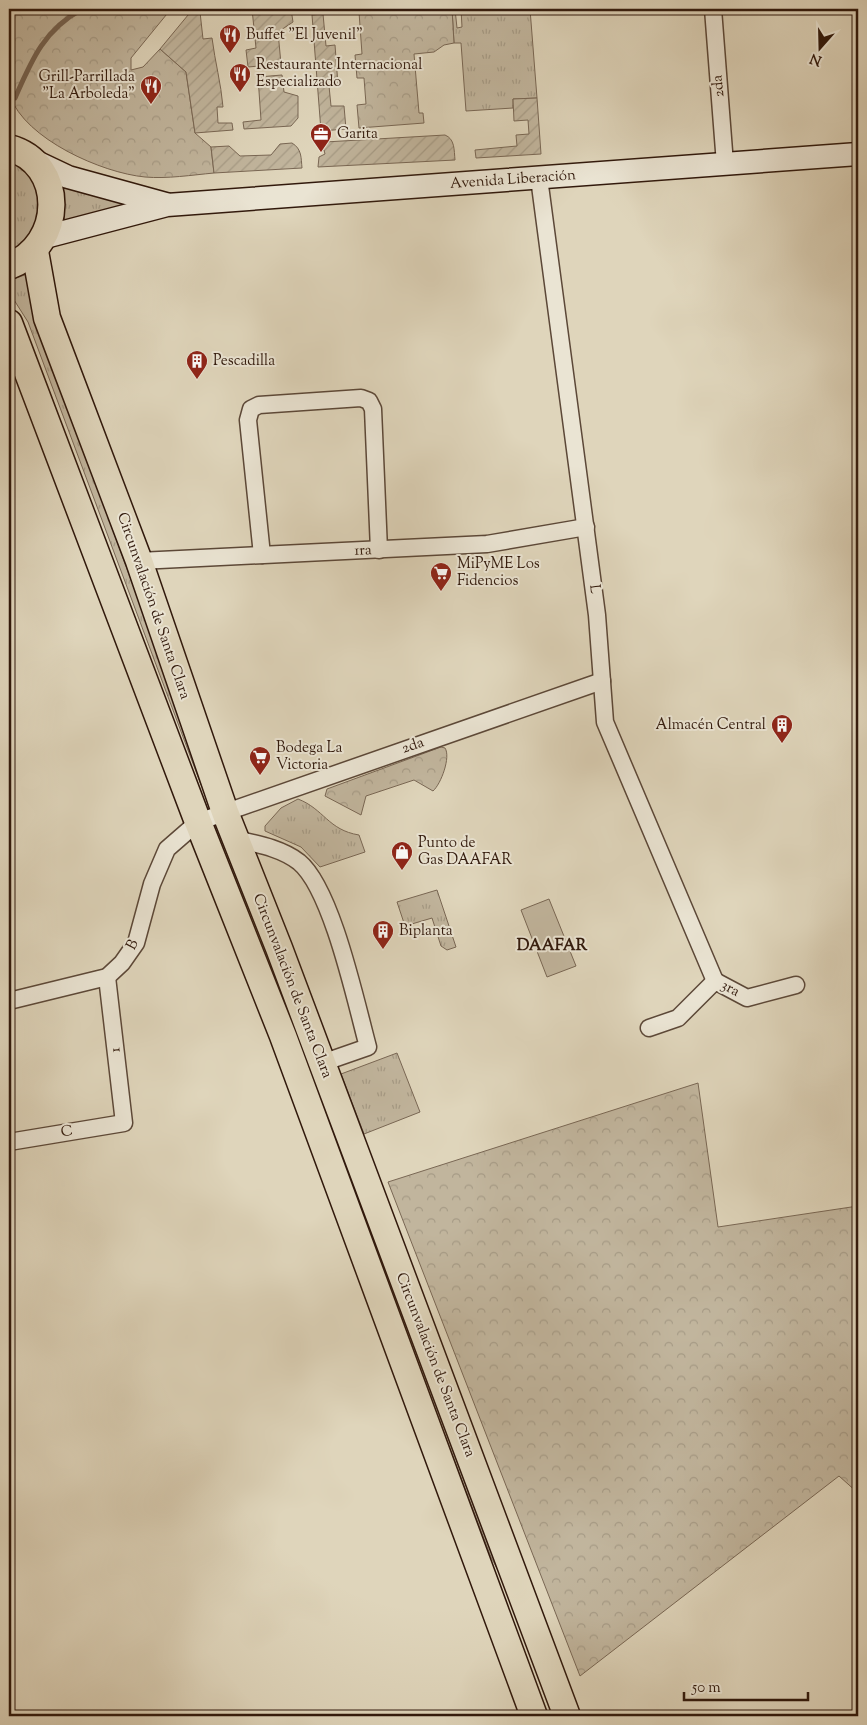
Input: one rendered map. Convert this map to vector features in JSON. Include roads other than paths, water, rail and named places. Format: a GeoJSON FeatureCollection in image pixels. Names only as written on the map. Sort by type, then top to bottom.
{"type":"FeatureCollection","features":[{"type":"Feature","properties":{"kind":"highway"},"geometry":{"type":"LineString","coordinates":[[9,266],[20,262],[40,244],[52,217],[51,196],[44,176],[16,150]]}},
{"type":"Feature","properties":{"kind":"highway","name":"Circunvalación de Santa Clara"},"geometry":{"type":"LineString","coordinates":[[40,244],[47,318],[139,561],[235,839],[322,1063],[566,1715]]}},
{"type":"Feature","properties":{"kind":"highway","name":"Circunvalación de Santa Clara"},"geometry":{"type":"LineString","coordinates":[[12,337],[198,822],[283,1036],[534,1716]]}},
{"type":"Feature","properties":{"kind":"main road","name":"Avenida Liberación"},"geometry":{"type":"LineString","coordinates":[[16,150],[68,177],[167,205]]}},
{"type":"Feature","properties":{"kind":"main road","name":"Avenida Liberación"},"geometry":{"type":"LineString","coordinates":[[40,244],[167,205],[858,154]]}},
{"type":"Feature","properties":{"kind":"street","name":"2da"},"geometry":{"type":"LineString","coordinates":[[713,9],[725,164]]}},
{"type":"Feature","properties":{"kind":"street","name":"L"},"geometry":{"type":"LineString","coordinates":[[539,178],[597,615],[604,722],[715,981]]}},
{"type":"Feature","properties":{"kind":"street"},"geometry":{"type":"LineString","coordinates":[[262,555],[248,420],[251,409],[259,405],[361,398],[369,401],[373,408],[380,550]]}},
{"type":"Feature","properties":{"kind":"street","name":"1ra"},"geometry":{"type":"LineString","coordinates":[[139,561],[487,544],[586,527]]}},
{"type":"Feature","properties":{"kind":"street","name":"2da"},"geometry":{"type":"LineString","coordinates":[[198,822],[602,681]]}},
{"type":"Feature","properties":{"kind":"street","name":"B"},"geometry":{"type":"LineString","coordinates":[[107,977],[122,963],[136,943],[152,884],[167,849],[198,822]]}},
{"type":"Feature","properties":{"kind":"street"},"geometry":{"type":"LineString","coordinates":[[235,839],[277,849],[300,862],[318,884],[329,911],[368,1047],[322,1063]]}},
{"type":"Feature","properties":{"kind":"street"},"geometry":{"type":"LineString","coordinates":[[9,1001],[107,977]]}},
{"type":"Feature","properties":{"kind":"street","name":"1"},"geometry":{"type":"LineString","coordinates":[[107,977],[124,1123]]}},
{"type":"Feature","properties":{"kind":"street","name":"3ra"},"geometry":{"type":"LineString","coordinates":[[649,1028],[678,1018],[715,981],[747,998],[796,985]]}},
{"type":"Feature","properties":{"kind":"street","name":"C"},"geometry":{"type":"LineString","coordinates":[[9,1142],[124,1123]]}},
{"type":"Feature","properties":{"kind":"waterway"},"geometry":{"type":"LineString","coordinates":[[15,98],[34,58],[49,36],[58,26],[82,9]]}},
{"type":"Feature","properties":{"kind":"place","name":"Buffet \"El Juvenil\""},"geometry":{"type":"Point","coordinates":[230,54]}},
{"type":"Feature","properties":{"kind":"place","name":"Restaurante Internacional Especializado"},"geometry":{"type":"Point","coordinates":[240,93]}},
{"type":"Feature","properties":{"kind":"place","name":"Grill-Parrillada \"La Arboleda\""},"geometry":{"type":"Point","coordinates":[151,105]}},
{"type":"Feature","properties":{"kind":"place","name":"Garita"},"geometry":{"type":"Point","coordinates":[321,153]}},
{"type":"Feature","properties":{"kind":"place","name":"Pescadilla"},"geometry":{"type":"Point","coordinates":[197,380]}},
{"type":"Feature","properties":{"kind":"place","name":"MiPyME Los Fidencios"},"geometry":{"type":"Point","coordinates":[441,592]}},
{"type":"Feature","properties":{"kind":"place","name":"Almacén Central"},"geometry":{"type":"Point","coordinates":[782,744]}},
{"type":"Feature","properties":{"kind":"place","name":"Bodega La Victoria"},"geometry":{"type":"Point","coordinates":[260,776]}},
{"type":"Feature","properties":{"kind":"place","name":"Punto de Gas DAAFAR"},"geometry":{"type":"Point","coordinates":[402,871]}},
{"type":"Feature","properties":{"kind":"place","name":"Biplanta"},"geometry":{"type":"Point","coordinates":[383,950]}},
{"type":"Feature","properties":{"kind":"district","name":"DAAFAR"},"geometry":{"type":"Point","coordinates":[552,946]}}]}
